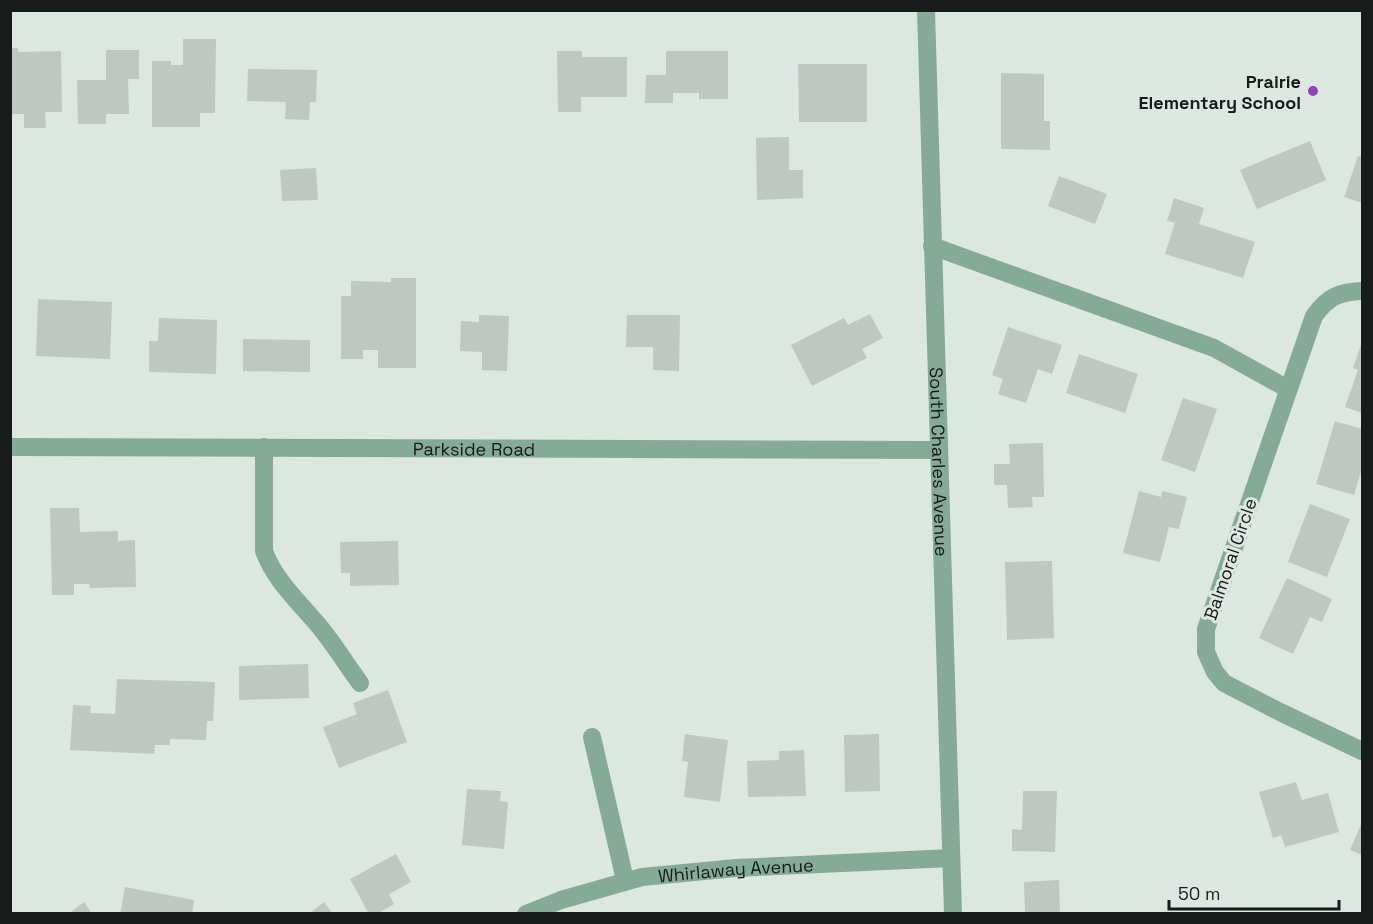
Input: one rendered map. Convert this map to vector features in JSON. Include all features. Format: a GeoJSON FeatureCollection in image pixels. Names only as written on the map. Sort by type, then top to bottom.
{"type":"FeatureCollection","features":[{"type":"Feature","properties":{"kind":"street","name":"South Charles Avenue"},"geometry":{"type":"LineString","coordinates":[[926,10],[953,914]]}},
{"type":"Feature","properties":{"kind":"street"},"geometry":{"type":"LineString","coordinates":[[932,246],[1214,348],[1288,389]]}},
{"type":"Feature","properties":{"kind":"street","name":"Balmoral Circle"},"geometry":{"type":"LineString","coordinates":[[1362,291],[1347,292],[1332,297],[1314,316],[1206,629],[1206,652],[1215,672],[1224,683],[1362,751]]}},
{"type":"Feature","properties":{"kind":"street","name":"Parkside Road"},"geometry":{"type":"LineString","coordinates":[[10,447],[938,450]]}},
{"type":"Feature","properties":{"kind":"street"},"geometry":{"type":"LineString","coordinates":[[264,447],[264,551],[270,567],[297,604],[319,626],[360,683]]}},
{"type":"Feature","properties":{"kind":"street"},"geometry":{"type":"LineString","coordinates":[[592,737],[625,880]]}},
{"type":"Feature","properties":{"kind":"street","name":"Whirlaway Avenue"},"geometry":{"type":"LineString","coordinates":[[526,914],[625,880],[642,877],[736,868],[951,858]]}},
{"type":"Feature","properties":{"kind":"building"},"geometry":{"type":"Polygon","coordinates":[[[183,39],[216,39],[215,113],[200,113],[200,127],[152,127],[152,61],[171,61],[171,65],[183,65],[183,39]]]}},
{"type":"Feature","properties":{"kind":"building"},"geometry":{"type":"Polygon","coordinates":[[[10,48],[18,48],[18,52],[61,51],[62,112],[45,112],[46,128],[24,128],[24,114],[10,114],[10,48]]]}},
{"type":"Feature","properties":{"kind":"building"},"geometry":{"type":"Polygon","coordinates":[[[106,50],[139,50],[139,79],[128,79],[129,114],[106,114],[106,124],[78,124],[77,80],[106,80],[106,50]]]}},
{"type":"Feature","properties":{"kind":"building"},"geometry":{"type":"Polygon","coordinates":[[[557,51],[582,51],[582,57],[627,57],[627,97],[581,97],[581,112],[558,112],[557,51]]]}},
{"type":"Feature","properties":{"kind":"building"},"geometry":{"type":"Polygon","coordinates":[[[666,51],[728,51],[728,99],[699,99],[699,93],[673,93],[673,103],[645,103],[646,75],[666,75],[666,51]]]}},
{"type":"Feature","properties":{"kind":"building"},"geometry":{"type":"Polygon","coordinates":[[[798,64],[867,64],[867,122],[799,122],[798,64]]]}},
{"type":"Feature","properties":{"kind":"building"},"geometry":{"type":"Polygon","coordinates":[[[248,69],[317,70],[316,102],[310,102],[309,120],[285,119],[286,102],[247,101],[248,69]]]}},
{"type":"Feature","properties":{"kind":"building"},"geometry":{"type":"Polygon","coordinates":[[[1001,73],[1044,74],[1044,121],[1050,121],[1050,150],[1001,149],[1001,73]]]}},
{"type":"Feature","properties":{"kind":"building"},"geometry":{"type":"Polygon","coordinates":[[[789,137],[789,170],[803,170],[803,198],[757,200],[756,138],[789,137]]]}},
{"type":"Feature","properties":{"kind":"building"},"geometry":{"type":"Polygon","coordinates":[[[1310,141],[1326,180],[1257,209],[1240,170],[1310,141]]]}},
{"type":"Feature","properties":{"kind":"building"},"geometry":{"type":"Polygon","coordinates":[[[1358,156],[1362,157],[1362,203],[1344,197],[1358,156]]]}},
{"type":"Feature","properties":{"kind":"building"},"geometry":{"type":"Polygon","coordinates":[[[316,168],[318,200],[282,201],[280,170],[316,168]]]}},
{"type":"Feature","properties":{"kind":"building"},"geometry":{"type":"Polygon","coordinates":[[[1059,176],[1107,194],[1095,224],[1048,206],[1059,176]]]}},
{"type":"Feature","properties":{"kind":"building"},"geometry":{"type":"Polygon","coordinates":[[[1174,198],[1204,208],[1199,224],[1255,242],[1243,278],[1165,254],[1175,223],[1167,221],[1174,198]]]}},
{"type":"Feature","properties":{"kind":"building"},"geometry":{"type":"Polygon","coordinates":[[[391,278],[416,278],[416,368],[378,368],[378,350],[363,350],[363,359],[341,359],[341,296],[351,296],[351,281],[391,282],[391,278]]]}},
{"type":"Feature","properties":{"kind":"building"},"geometry":{"type":"Polygon","coordinates":[[[38,299],[112,302],[110,359],[36,356],[38,299]]]}},
{"type":"Feature","properties":{"kind":"building"},"geometry":{"type":"Polygon","coordinates":[[[870,314],[883,338],[862,349],[867,358],[812,386],[791,345],[844,318],[848,325],[870,314]]]}},
{"type":"Feature","properties":{"kind":"building"},"geometry":{"type":"Polygon","coordinates":[[[479,315],[509,316],[507,371],[482,370],[482,352],[460,351],[461,321],[479,322],[479,315]]]}},
{"type":"Feature","properties":{"kind":"building"},"geometry":{"type":"Polygon","coordinates":[[[627,315],[680,315],[679,371],[653,370],[653,347],[626,347],[627,315]]]}},
{"type":"Feature","properties":{"kind":"building"},"geometry":{"type":"Polygon","coordinates":[[[159,318],[217,320],[216,374],[149,372],[149,341],[158,341],[159,318]]]}},
{"type":"Feature","properties":{"kind":"building"},"geometry":{"type":"Polygon","coordinates":[[[1008,327],[1062,345],[1052,374],[1038,369],[1026,403],[998,394],[1003,379],[992,375],[1008,327]]]}},
{"type":"Feature","properties":{"kind":"building"},"geometry":{"type":"Polygon","coordinates":[[[243,339],[310,340],[310,372],[243,371],[243,339]]]}},
{"type":"Feature","properties":{"kind":"building"},"geometry":{"type":"Polygon","coordinates":[[[1362,342],[1362,413],[1345,407],[1358,370],[1353,368],[1362,342]]]}},
{"type":"Feature","properties":{"kind":"building"},"geometry":{"type":"Polygon","coordinates":[[[1079,354],[1138,374],[1125,413],[1066,393],[1079,354]]]}},
{"type":"Feature","properties":{"kind":"building"},"geometry":{"type":"Polygon","coordinates":[[[1183,398],[1217,409],[1195,472],[1161,460],[1183,398]]]}},
{"type":"Feature","properties":{"kind":"building"},"geometry":{"type":"Polygon","coordinates":[[[1335,421],[1362,429],[1362,468],[1354,495],[1316,484],[1335,421]]]}},
{"type":"Feature","properties":{"kind":"building"},"geometry":{"type":"Polygon","coordinates":[[[1043,443],[1044,497],[1032,497],[1033,507],[1008,508],[1007,485],[994,485],[994,464],[1010,464],[1009,444],[1043,443]]]}},
{"type":"Feature","properties":{"kind":"building"},"geometry":{"type":"Polygon","coordinates":[[[1139,491],[1161,497],[1162,491],[1187,497],[1179,529],[1169,527],[1160,562],[1123,553],[1139,491]]]}},
{"type":"Feature","properties":{"kind":"building"},"geometry":{"type":"Polygon","coordinates":[[[1310,504],[1350,519],[1327,577],[1288,562],[1310,504]]]}},
{"type":"Feature","properties":{"kind":"building"},"geometry":{"type":"Polygon","coordinates":[[[50,508],[79,508],[80,532],[118,531],[118,541],[135,540],[136,587],[90,588],[89,584],[74,584],[74,595],[52,595],[50,508]]]}},
{"type":"Feature","properties":{"kind":"building"},"geometry":{"type":"Polygon","coordinates":[[[398,541],[399,585],[350,586],[350,573],[341,573],[340,542],[398,541]]]}},
{"type":"Feature","properties":{"kind":"building"},"geometry":{"type":"Polygon","coordinates":[[[1052,561],[1054,638],[1007,640],[1005,562],[1052,561]]]}},
{"type":"Feature","properties":{"kind":"building"},"geometry":{"type":"Polygon","coordinates":[[[1287,578],[1332,599],[1322,622],[1310,617],[1293,654],[1259,638],[1287,578]]]}},
{"type":"Feature","properties":{"kind":"building"},"geometry":{"type":"Polygon","coordinates":[[[308,664],[309,698],[239,700],[239,666],[308,664]]]}},
{"type":"Feature","properties":{"kind":"building"},"geometry":{"type":"Polygon","coordinates":[[[117,679],[215,682],[213,721],[207,721],[206,740],[170,739],[170,745],[155,745],[154,754],[70,750],[73,705],[91,706],[90,713],[115,714],[117,679]]]}},
{"type":"Feature","properties":{"kind":"building"},"geometry":{"type":"Polygon","coordinates":[[[388,690],[407,742],[339,768],[323,727],[357,714],[353,703],[388,690]]]}},
{"type":"Feature","properties":{"kind":"building"},"geometry":{"type":"Polygon","coordinates":[[[685,734],[728,740],[720,802],[684,797],[688,762],[682,761],[685,734]]]}},
{"type":"Feature","properties":{"kind":"building"},"geometry":{"type":"Polygon","coordinates":[[[879,734],[880,791],[845,792],[844,735],[879,734]]]}},
{"type":"Feature","properties":{"kind":"building"},"geometry":{"type":"Polygon","coordinates":[[[804,750],[806,796],[748,797],[747,761],[779,760],[779,751],[804,750]]]}},
{"type":"Feature","properties":{"kind":"building"},"geometry":{"type":"Polygon","coordinates":[[[1296,782],[1302,800],[1328,793],[1339,832],[1285,847],[1281,835],[1273,838],[1259,792],[1296,782]]]}},
{"type":"Feature","properties":{"kind":"building"},"geometry":{"type":"Polygon","coordinates":[[[467,789],[501,791],[500,801],[508,802],[504,849],[462,845],[467,789]]]}},
{"type":"Feature","properties":{"kind":"building"},"geometry":{"type":"Polygon","coordinates":[[[1023,791],[1057,791],[1055,852],[1012,851],[1012,829],[1022,830],[1023,791]]]}},
{"type":"Feature","properties":{"kind":"building"},"geometry":{"type":"Polygon","coordinates":[[[1362,822],[1362,855],[1350,850],[1362,822]]]}},
{"type":"Feature","properties":{"kind":"building"},"geometry":{"type":"Polygon","coordinates":[[[396,854],[411,882],[389,894],[394,904],[377,914],[369,914],[350,879],[396,854]]]}},
{"type":"Feature","properties":{"kind":"building"},"geometry":{"type":"Polygon","coordinates":[[[1059,880],[1060,914],[1025,914],[1024,882],[1059,880]]]}},
{"type":"Feature","properties":{"kind":"building"},"geometry":{"type":"Polygon","coordinates":[[[125,887],[194,900],[192,914],[120,914],[125,887]]]}},
{"type":"Feature","properties":{"kind":"building"},"geometry":{"type":"Polygon","coordinates":[[[84,902],[92,914],[68,914],[84,902]]]}},
{"type":"Feature","properties":{"kind":"building"},"geometry":{"type":"Polygon","coordinates":[[[324,902],[333,914],[309,914],[324,902]]]}},
{"type":"Feature","properties":{"kind":"place","name":"Prairie Elementary School"},"geometry":{"type":"Point","coordinates":[1313,91]}}]}
